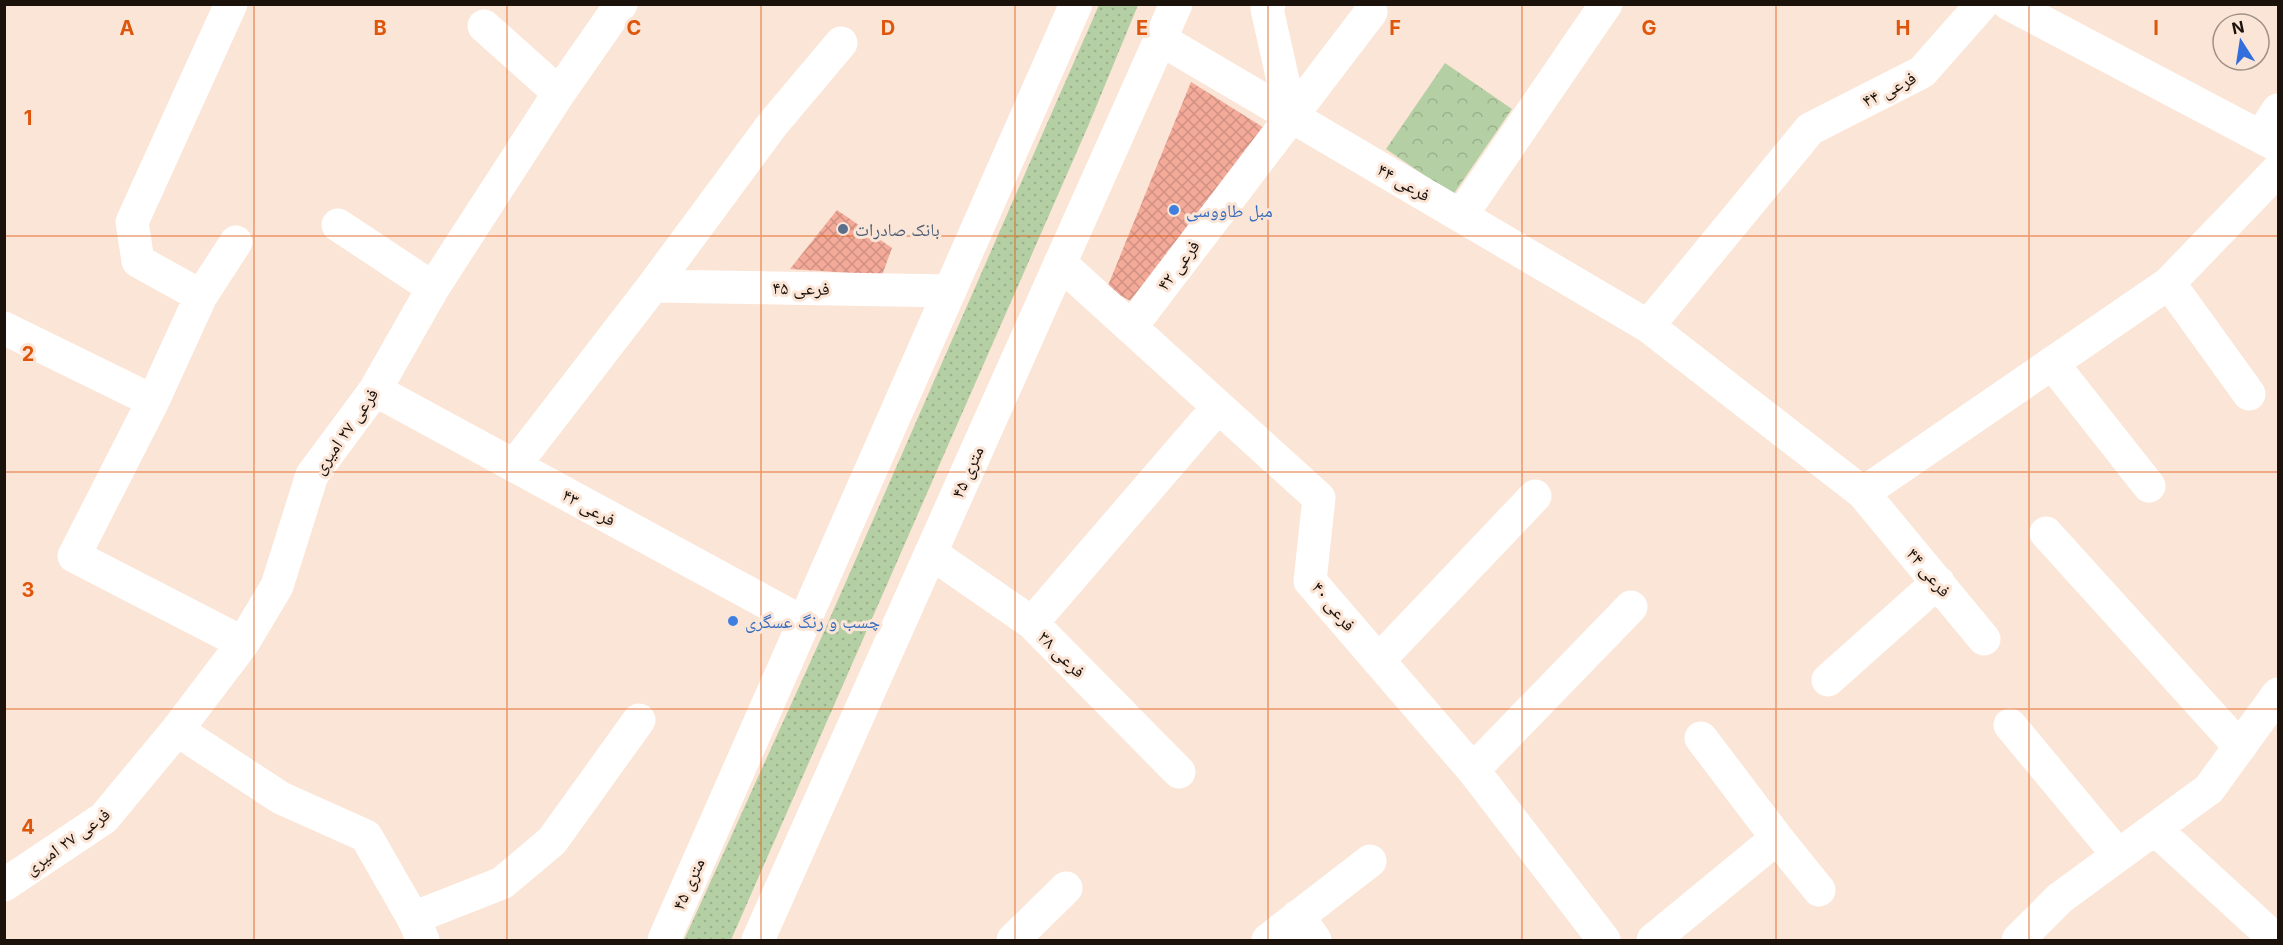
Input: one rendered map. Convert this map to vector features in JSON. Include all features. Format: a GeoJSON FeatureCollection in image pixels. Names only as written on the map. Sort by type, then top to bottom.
{"type":"FeatureCollection","features":[{"type":"Feature","properties":{"kind":"street"},"geometry":{"type":"LineString","coordinates":[[201,296],[138,261],[132,222],[231,4]]}},
{"type":"Feature","properties":{"kind":"street","name":"فرعی ۲۷ امیری"},"geometry":{"type":"LineString","coordinates":[[4,885],[104,818],[177,730],[243,642],[277,586],[312,474],[375,390],[433,288],[559,93],[621,4]]}},
{"type":"Feature","properties":{"kind":"street","name":"۴۵ متری"},"geometry":{"type":"LineString","coordinates":[[664,940],[1076,4]]}},
{"type":"Feature","properties":{"kind":"street","name":"۴۵ متری"},"geometry":{"type":"LineString","coordinates":[[758,940],[1176,4]]}},
{"type":"Feature","properties":{"kind":"street"},"geometry":{"type":"LineString","coordinates":[[1269,4],[1267,9],[1269,20],[1291,116]]}},
{"type":"Feature","properties":{"kind":"street"},"geometry":{"type":"LineString","coordinates":[[1461,216],[1606,4]]}},
{"type":"Feature","properties":{"kind":"street","name":"فرعی ۴۴"},"geometry":{"type":"LineString","coordinates":[[1648,326],[1810,129],[1922,72],[1983,4]]}},
{"type":"Feature","properties":{"kind":"street"},"geometry":{"type":"LineString","coordinates":[[2009,4],[2273,131]]}},
{"type":"Feature","properties":{"kind":"street","name":"فرعی ۴۲"},"geometry":{"type":"LineString","coordinates":[[1131,327],[1371,12]]}},
{"type":"Feature","properties":{"kind":"street"},"geometry":{"type":"LineString","coordinates":[[484,26],[559,93]]}},
{"type":"Feature","properties":{"kind":"street","name":"فرعی ۴۴"},"geometry":{"type":"LineString","coordinates":[[1160,39],[1648,326],[1863,493],[1984,639]]}},
{"type":"Feature","properties":{"kind":"street"},"geometry":{"type":"LineString","coordinates":[[514,466],[653,286],[772,125],[841,42]]}},
{"type":"Feature","properties":{"kind":"street"},"geometry":{"type":"LineString","coordinates":[[1863,493],[2169,283],[2278,170]]}},
{"type":"Feature","properties":{"kind":"street"},"geometry":{"type":"LineString","coordinates":[[338,225],[433,288]]}},
{"type":"Feature","properties":{"kind":"street"},"geometry":{"type":"LineString","coordinates":[[237,242],[201,296],[153,401],[74,556],[243,642]]}},
{"type":"Feature","properties":{"kind":"street","name":"فرعی ۴۰"},"geometry":{"type":"LineString","coordinates":[[1060,263],[1318,498],[1310,581],[1473,770],[1604,940]]}},
{"type":"Feature","properties":{"kind":"street"},"geometry":{"type":"LineString","coordinates":[[2169,283],[2249,394]]}},
{"type":"Feature","properties":{"kind":"street","name":"فرعی ۴۵"},"geometry":{"type":"LineString","coordinates":[[653,286],[950,291]]}},
{"type":"Feature","properties":{"kind":"street"},"geometry":{"type":"LineString","coordinates":[[4,328],[153,401]]}},
{"type":"Feature","properties":{"kind":"street"},"geometry":{"type":"LineString","coordinates":[[2052,363],[2149,486]]}},
{"type":"Feature","properties":{"kind":"street","name":"فرعی ۴۳"},"geometry":{"type":"LineString","coordinates":[[375,390],[804,623]]}},
{"type":"Feature","properties":{"kind":"street"},"geometry":{"type":"LineString","coordinates":[[1032,623],[1218,407]]}},
{"type":"Feature","properties":{"kind":"street"},"geometry":{"type":"LineString","coordinates":[[1379,660],[1534,496]]}},
{"type":"Feature","properties":{"kind":"street"},"geometry":{"type":"LineString","coordinates":[[2046,533],[2240,747]]}},
{"type":"Feature","properties":{"kind":"street","name":"فرعی ۳۸"},"geometry":{"type":"LineString","coordinates":[[931,553],[1032,623],[1179,772]]}},
{"type":"Feature","properties":{"kind":"street"},"geometry":{"type":"LineString","coordinates":[[1828,680],[1938,582]]}},
{"type":"Feature","properties":{"kind":"street"},"geometry":{"type":"LineString","coordinates":[[1473,770],[1631,607]]}},
{"type":"Feature","properties":{"kind":"street"},"geometry":{"type":"LineString","coordinates":[[2018,940],[2060,898],[2209,789],[2277,700]]}},
{"type":"Feature","properties":{"kind":"street"},"geometry":{"type":"LineString","coordinates":[[177,730],[281,798],[366,836],[418,929],[502,883],[552,841],[639,720]]}},
{"type":"Feature","properties":{"kind":"street"},"geometry":{"type":"LineString","coordinates":[[2010,725],[2118,855]]}},
{"type":"Feature","properties":{"kind":"street"},"geometry":{"type":"LineString","coordinates":[[1701,738],[1819,890]]}},
{"type":"Feature","properties":{"kind":"street"},"geometry":{"type":"LineString","coordinates":[[2155,828],[2276,940]]}},
{"type":"Feature","properties":{"kind":"street"},"geometry":{"type":"LineString","coordinates":[[1653,940],[1777,838]]}},
{"type":"Feature","properties":{"kind":"street"},"geometry":{"type":"LineString","coordinates":[[1268,940],[1307,928],[1370,861]]}},
{"type":"Feature","properties":{"kind":"street"},"geometry":{"type":"LineString","coordinates":[[1013,940],[1066,888]]}},
{"type":"Feature","properties":{"kind":"green space"},"geometry":{"type":"Polygon","coordinates":[[[1099,5],[1138,5],[1089,124],[731,940],[684,940],[823,634],[1099,5]]]}},
{"type":"Feature","properties":{"kind":"green space"},"geometry":{"type":"Polygon","coordinates":[[[1445,63],[1512,109],[1453,195],[1386,149],[1445,63]]]}},
{"type":"Feature","properties":{"kind":"building","name":"مبل طاووسی"},"geometry":{"type":"Polygon","coordinates":[[[1191,82],[1269,131],[1136,304],[1107,288],[1191,82]]]}},
{"type":"Feature","properties":{"kind":"building","name":"بانک صادرات"},"geometry":{"type":"Polygon","coordinates":[[[837,210],[892,248],[882,275],[790,269],[837,210]]]}},
{"type":"Feature","properties":{"kind":"place","name":"مبل طاووسی"},"geometry":{"type":"Point","coordinates":[1174,210]}},
{"type":"Feature","properties":{"kind":"place","name":"بانک صادرات"},"geometry":{"type":"Point","coordinates":[843,229]}},
{"type":"Feature","properties":{"kind":"place","name":"چسب و رنگ عسگری"},"geometry":{"type":"Point","coordinates":[733,621]}}]}
